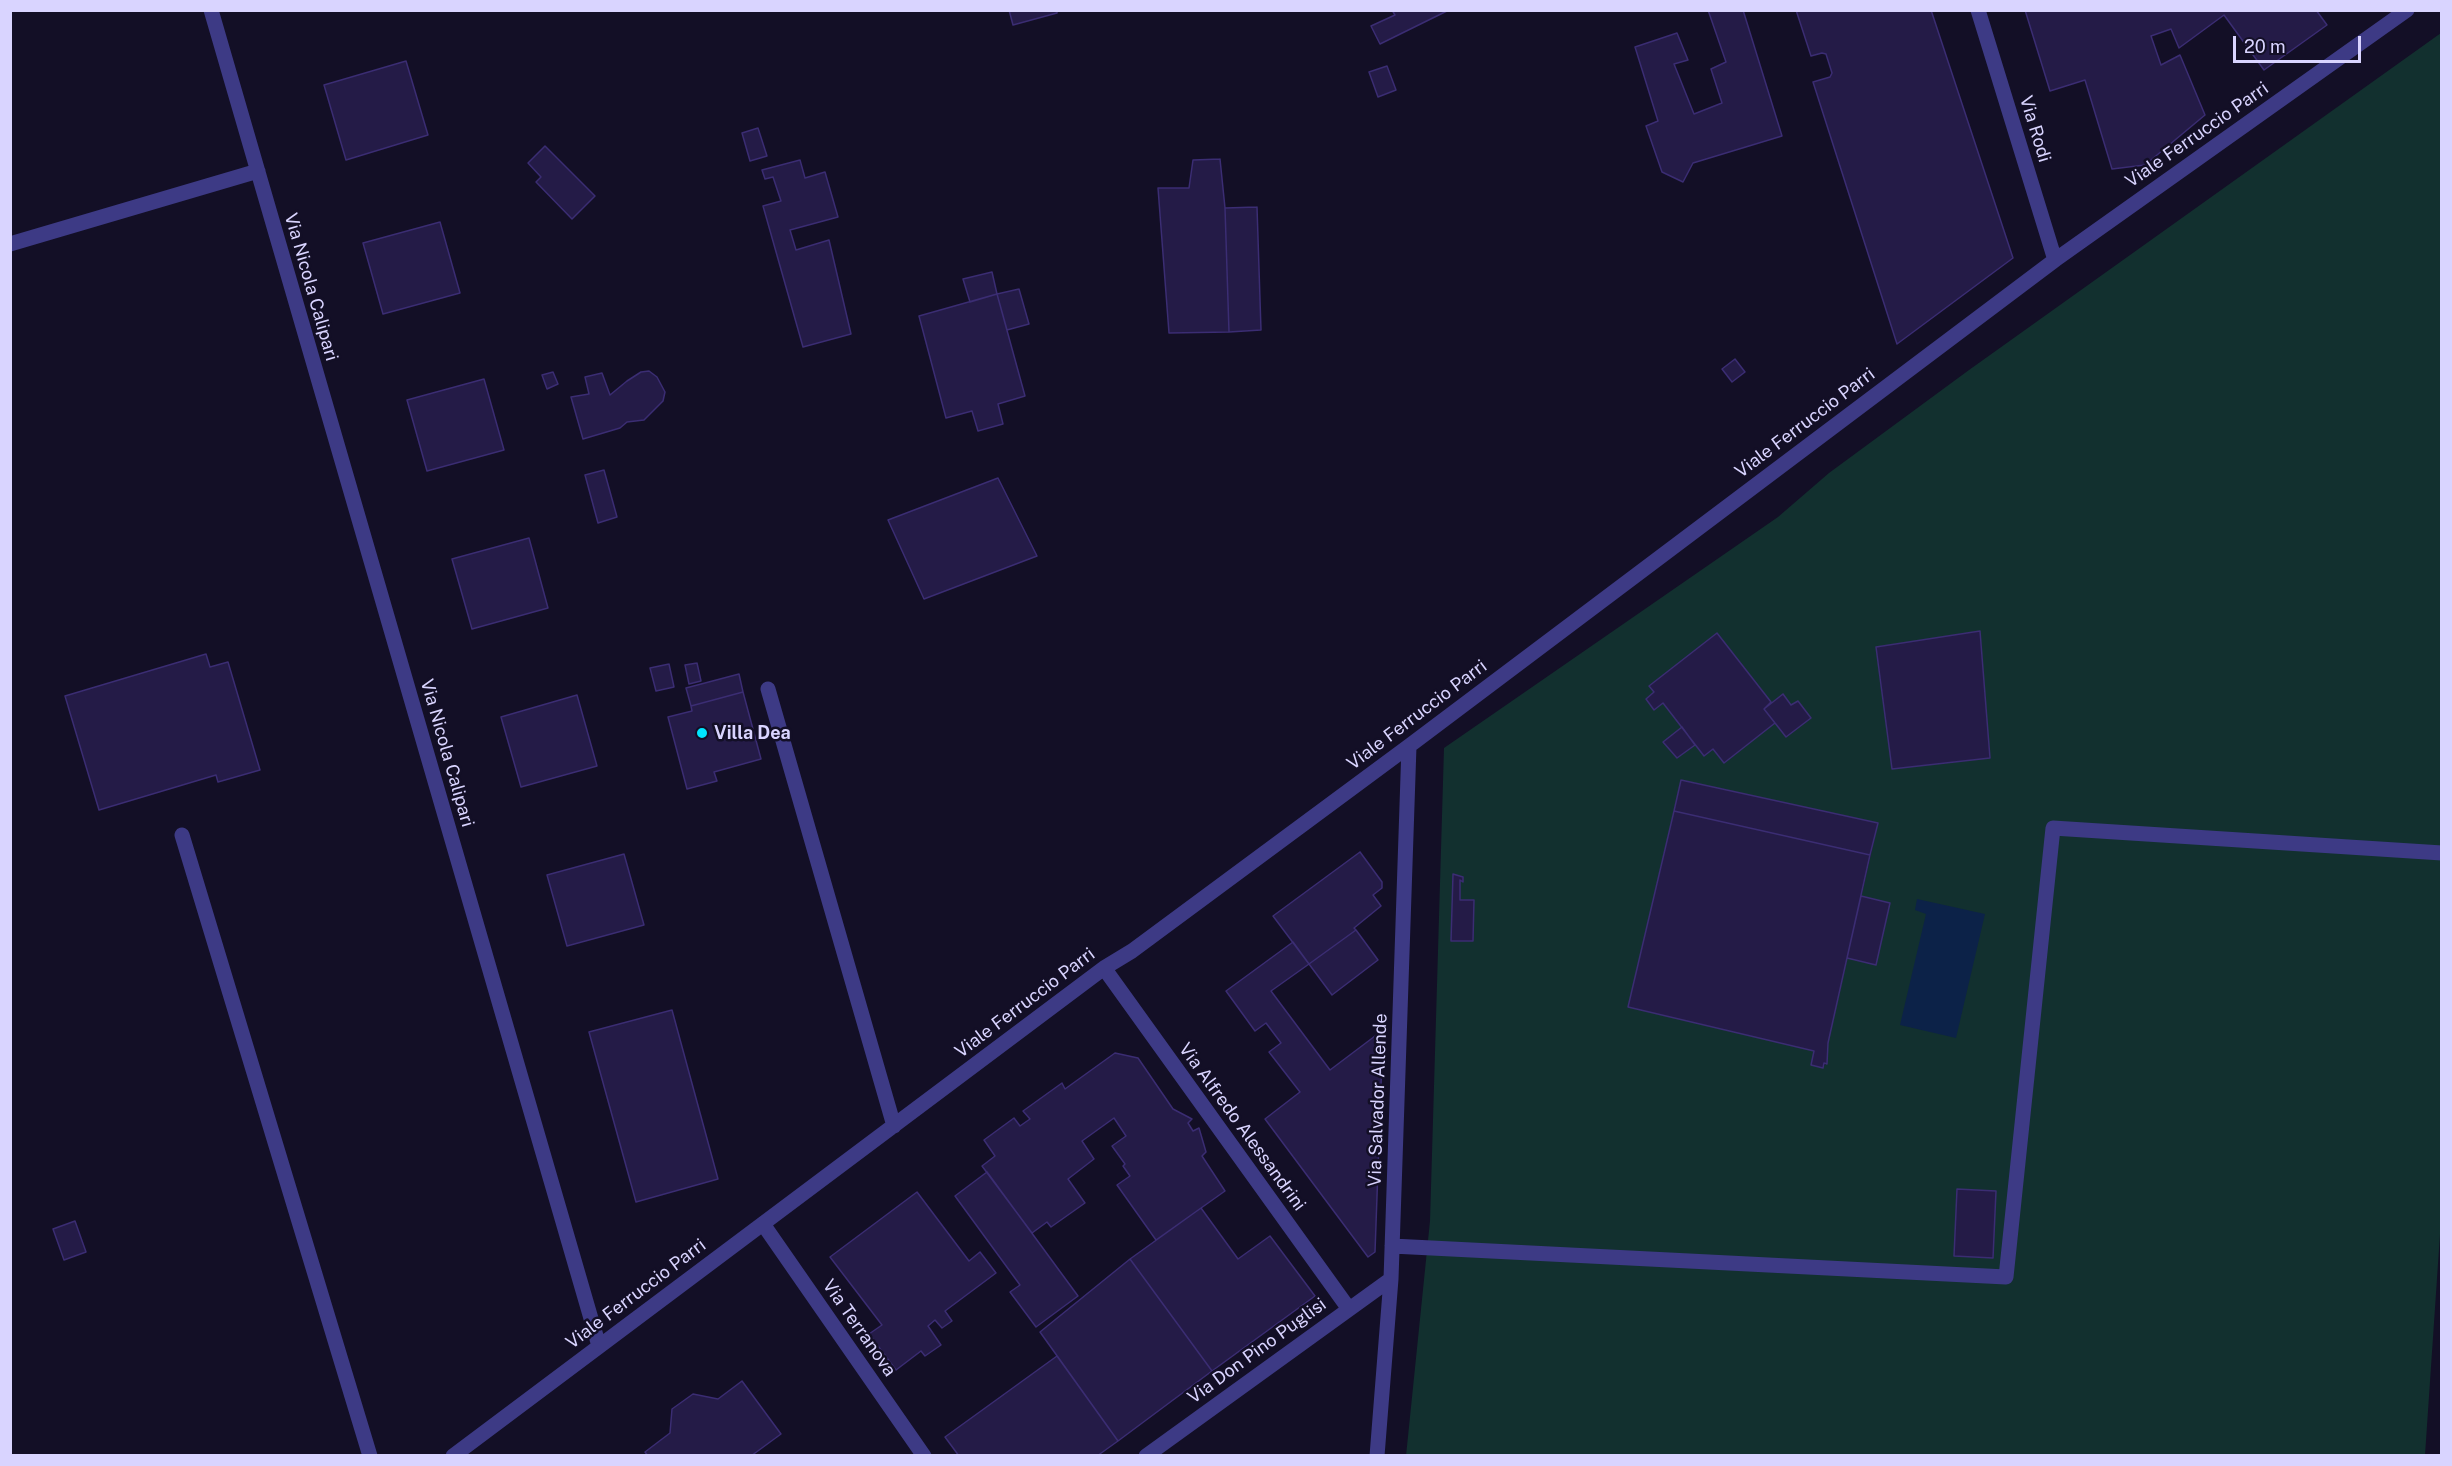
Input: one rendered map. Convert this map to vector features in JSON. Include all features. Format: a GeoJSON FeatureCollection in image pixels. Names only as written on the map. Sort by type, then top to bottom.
{"type":"FeatureCollection","features":[{"type":"Feature","properties":{"kind":"street","name":"Via Nicola Calipari"},"geometry":{"type":"LineString","coordinates":[[211,10],[599,1346]]}},
{"type":"Feature","properties":{"kind":"street","name":"Via Rodi"},"geometry":{"type":"LineString","coordinates":[[1978,10],[2055,260]]}},
{"type":"Feature","properties":{"kind":"street","name":"Viale Ferruccio Parri"},"geometry":{"type":"LineString","coordinates":[[453,1455],[468,1450],[599,1346],[1104,968],[1132,951],[1409,746],[2055,260],[2408,10]]}},
{"type":"Feature","properties":{"kind":"street"},"geometry":{"type":"LineString","coordinates":[[10,244],[258,171]]}},
{"type":"Feature","properties":{"kind":"street"},"geometry":{"type":"LineString","coordinates":[[768,689],[894,1126]]}},
{"type":"Feature","properties":{"kind":"street","name":"Via Salvador Allende"},"geometry":{"type":"LineString","coordinates":[[1377,1455],[1391,1279],[1409,746]]}},
{"type":"Feature","properties":{"kind":"street"},"geometry":{"type":"LineString","coordinates":[[1392,1246],[2006,1277],[2053,828],[2442,853]]}},
{"type":"Feature","properties":{"kind":"street"},"geometry":{"type":"LineString","coordinates":[[182,835],[370,1455]]}},
{"type":"Feature","properties":{"kind":"street","name":"Via Alfredo Alessandrini"},"geometry":{"type":"LineString","coordinates":[[1104,968],[1349,1310]]}},
{"type":"Feature","properties":{"kind":"street","name":"Via Terranova"},"geometry":{"type":"LineString","coordinates":[[763,1224],[924,1455]]}},
{"type":"Feature","properties":{"kind":"street","name":"Via Don Pino Puglisi"},"geometry":{"type":"LineString","coordinates":[[1146,1455],[1391,1279]]}},
{"type":"Feature","properties":{"kind":"green space"},"geometry":{"type":"Polygon","coordinates":[[[2441,33],[2442,1205],[2425,1455],[1406,1456],[1430,1221],[1444,748],[1778,517],[1829,473],[1969,370],[2441,33]],[[1980,631],[1876,647],[1892,769],[1990,757],[1980,631]],[[1717,633],[1650,686],[1654,692],[1646,699],[1654,710],[1663,703],[1704,756],[1713,749],[1724,763],[1775,723],[1764,709],[1771,702],[1717,633]],[[1681,780],[1628,1007],[1814,1051],[1823,1067],[1827,1063],[1828,1043],[1878,823],[1681,780]]]}},
{"type":"Feature","properties":{"kind":"water"},"geometry":{"type":"Polygon","coordinates":[[[1917,899],[1985,914],[1956,1038],[1900,1025],[1926,914],[1915,910],[1917,899]]]}},
{"type":"Feature","properties":{"kind":"building"},"geometry":{"type":"Polygon","coordinates":[[[1009,10],[1057,10],[1057,13],[1013,25],[1009,10]]]}},
{"type":"Feature","properties":{"kind":"building"},"geometry":{"type":"Polygon","coordinates":[[[1392,10],[1449,10],[1380,44],[1371,26],[1395,15],[1392,10]]]}},
{"type":"Feature","properties":{"kind":"building"},"geometry":{"type":"Polygon","coordinates":[[[1708,10],[1743,10],[1782,136],[1693,163],[1683,182],[1662,172],[1646,126],[1658,121],[1635,47],[1677,33],[1688,60],[1674,64],[1694,114],[1722,103],[1711,69],[1726,62],[1708,10]]]}},
{"type":"Feature","properties":{"kind":"building"},"geometry":{"type":"Polygon","coordinates":[[[1796,10],[1931,10],[2013,258],[1897,344],[1813,82],[1830,77],[1832,73],[1826,54],[1811,56],[1796,10]]]}},
{"type":"Feature","properties":{"kind":"building"},"geometry":{"type":"Polygon","coordinates":[[[2025,10],[2316,10],[2327,25],[2264,70],[2224,15],[2179,48],[2171,29],[2151,36],[2161,65],[2180,55],[2205,115],[2145,165],[2112,169],[2085,80],[2050,91],[2025,10]]]}},
{"type":"Feature","properties":{"kind":"building"},"geometry":{"type":"Polygon","coordinates":[[[406,61],[428,135],[346,160],[324,85],[406,61]]]}},
{"type":"Feature","properties":{"kind":"building"},"geometry":{"type":"Polygon","coordinates":[[[1387,66],[1396,90],[1378,97],[1369,72],[1387,66]]]}},
{"type":"Feature","properties":{"kind":"building"},"geometry":{"type":"Polygon","coordinates":[[[758,128],[767,156],[750,161],[742,133],[758,128]]]}},
{"type":"Feature","properties":{"kind":"building"},"geometry":{"type":"Polygon","coordinates":[[[545,146],[595,196],[572,219],[536,182],[541,177],[528,163],[545,146]]]}},
{"type":"Feature","properties":{"kind":"building"},"geometry":{"type":"Polygon","coordinates":[[[1220,159],[1225,208],[1229,332],[1169,333],[1158,188],[1189,188],[1193,160],[1220,159]]]}},
{"type":"Feature","properties":{"kind":"building"},"geometry":{"type":"Polygon","coordinates":[[[800,160],[805,178],[825,172],[838,217],[790,230],[796,250],[829,240],[851,334],[803,347],[763,206],[781,201],[773,177],[765,179],[762,170],[800,160]]]}},
{"type":"Feature","properties":{"kind":"building"},"geometry":{"type":"Polygon","coordinates":[[[1257,207],[1261,330],[1229,332],[1225,208],[1257,207]]]}},
{"type":"Feature","properties":{"kind":"building"},"geometry":{"type":"Polygon","coordinates":[[[440,222],[460,293],[383,314],[363,243],[440,222]]]}},
{"type":"Feature","properties":{"kind":"building"},"geometry":{"type":"Polygon","coordinates":[[[992,272],[997,294],[970,302],[963,279],[992,272]]]}},
{"type":"Feature","properties":{"kind":"building"},"geometry":{"type":"Polygon","coordinates":[[[1019,289],[1029,324],[1007,330],[997,294],[1019,289]]]}},
{"type":"Feature","properties":{"kind":"building"},"geometry":{"type":"Polygon","coordinates":[[[997,294],[1025,396],[998,404],[1003,424],[978,431],[972,411],[946,418],[919,316],[997,294]]]}},
{"type":"Feature","properties":{"kind":"building"},"geometry":{"type":"Polygon","coordinates":[[[1735,359],[1745,372],[1732,382],[1722,369],[1735,359]]]}},
{"type":"Feature","properties":{"kind":"building"},"geometry":{"type":"Polygon","coordinates":[[[649,371],[657,377],[665,392],[663,401],[644,420],[627,422],[620,428],[583,439],[571,397],[589,394],[585,377],[602,373],[610,395],[641,372],[649,371]]]}},
{"type":"Feature","properties":{"kind":"building"},"geometry":{"type":"Polygon","coordinates":[[[553,372],[558,384],[547,389],[542,375],[553,372]]]}},
{"type":"Feature","properties":{"kind":"building"},"geometry":{"type":"Polygon","coordinates":[[[484,379],[504,450],[427,471],[407,400],[484,379]]]}},
{"type":"Feature","properties":{"kind":"building"},"geometry":{"type":"Polygon","coordinates":[[[604,470],[617,517],[598,523],[585,475],[604,470]]]}},
{"type":"Feature","properties":{"kind":"building"},"geometry":{"type":"Polygon","coordinates":[[[998,478],[1037,556],[924,599],[888,520],[998,478]]]}},
{"type":"Feature","properties":{"kind":"building"},"geometry":{"type":"Polygon","coordinates":[[[529,538],[548,608],[472,629],[452,559],[529,538]]]}},
{"type":"Feature","properties":{"kind":"building"},"geometry":{"type":"Polygon","coordinates":[[[1980,631],[1990,758],[1892,769],[1876,647],[1980,631]]]}},
{"type":"Feature","properties":{"kind":"building"},"geometry":{"type":"Polygon","coordinates":[[[1717,633],[1771,702],[1764,709],[1775,723],[1724,763],[1713,749],[1704,756],[1663,703],[1654,710],[1646,699],[1654,692],[1649,686],[1717,633]]]}},
{"type":"Feature","properties":{"kind":"building"},"geometry":{"type":"Polygon","coordinates":[[[206,654],[210,667],[228,662],[260,770],[218,782],[216,775],[99,810],[65,696],[206,654]]]}},
{"type":"Feature","properties":{"kind":"building"},"geometry":{"type":"Polygon","coordinates":[[[697,663],[701,681],[689,684],[685,665],[697,663]]]}},
{"type":"Feature","properties":{"kind":"building"},"geometry":{"type":"Polygon","coordinates":[[[669,664],[674,687],[656,691],[650,668],[669,664]]]}},
{"type":"Feature","properties":{"kind":"building"},"geometry":{"type":"Polygon","coordinates":[[[739,674],[743,692],[691,706],[686,688],[739,674]]]}},
{"type":"Feature","properties":{"kind":"building"},"geometry":{"type":"Polygon","coordinates":[[[743,692],[761,759],[714,772],[717,781],[687,789],[668,717],[692,711],[691,706],[743,692]]]}},
{"type":"Feature","properties":{"kind":"building"},"geometry":{"type":"Polygon","coordinates":[[[1783,694],[1791,705],[1798,701],[1811,718],[1786,737],[1764,709],[1783,694]]]}},
{"type":"Feature","properties":{"kind":"building"},"geometry":{"type":"Polygon","coordinates":[[[577,695],[597,766],[521,787],[501,717],[577,695]]]}},
{"type":"Feature","properties":{"kind":"building"},"geometry":{"type":"Polygon","coordinates":[[[1682,727],[1695,745],[1677,758],[1663,742],[1682,727]]]}},
{"type":"Feature","properties":{"kind":"building"},"geometry":{"type":"Polygon","coordinates":[[[1681,780],[1878,823],[1870,855],[1674,811],[1681,780]]]}},
{"type":"Feature","properties":{"kind":"building"},"geometry":{"type":"Polygon","coordinates":[[[1674,811],[1870,855],[1828,1043],[1827,1064],[1824,1063],[1823,1068],[1811,1065],[1814,1051],[1628,1007],[1674,811]]]}},
{"type":"Feature","properties":{"kind":"building"},"geometry":{"type":"Polygon","coordinates":[[[1360,852],[1382,882],[1382,888],[1373,895],[1381,906],[1354,928],[1356,930],[1309,964],[1273,916],[1360,852]]]}},
{"type":"Feature","properties":{"kind":"building"},"geometry":{"type":"Polygon","coordinates":[[[624,854],[644,925],[567,946],[547,875],[624,854]]]}},
{"type":"Feature","properties":{"kind":"building"},"geometry":{"type":"Polygon","coordinates":[[[1453,874],[1463,877],[1463,882],[1460,880],[1460,900],[1474,900],[1473,941],[1451,941],[1453,874]]]}},
{"type":"Feature","properties":{"kind":"building"},"geometry":{"type":"Polygon","coordinates":[[[1861,896],[1890,903],[1876,965],[1847,958],[1861,896]]]}},
{"type":"Feature","properties":{"kind":"building"},"geometry":{"type":"Polygon","coordinates":[[[1356,930],[1378,960],[1332,995],[1309,964],[1356,930]]]}},
{"type":"Feature","properties":{"kind":"building"},"geometry":{"type":"Polygon","coordinates":[[[1293,942],[1309,964],[1271,991],[1330,1070],[1383,1030],[1375,1252],[1368,1257],[1265,1119],[1300,1092],[1269,1052],[1281,1043],[1266,1023],[1255,1031],[1226,991],[1293,942]]]}},
{"type":"Feature","properties":{"kind":"building"},"geometry":{"type":"Polygon","coordinates":[[[672,1010],[718,1179],[636,1202],[589,1032],[672,1010]]]}},
{"type":"Feature","properties":{"kind":"building"},"geometry":{"type":"Polygon","coordinates":[[[1115,1053],[1138,1058],[1173,1109],[1192,1119],[1188,1123],[1193,1131],[1199,1128],[1206,1152],[1202,1156],[1225,1191],[1156,1240],[1117,1185],[1130,1176],[1123,1166],[1125,1164],[1112,1146],[1126,1136],[1114,1118],[1082,1141],[1094,1159],[1068,1179],[1085,1203],[1051,1227],[1047,1222],[1032,1233],[982,1166],[995,1156],[984,1140],[1014,1118],[1020,1126],[1030,1119],[1023,1111],[1062,1083],[1065,1089],[1115,1053]]]}},
{"type":"Feature","properties":{"kind":"building"},"geometry":{"type":"Polygon","coordinates":[[[987,1172],[1078,1296],[1036,1327],[1010,1292],[1020,1285],[955,1196],[987,1172]]]}},
{"type":"Feature","properties":{"kind":"building"},"geometry":{"type":"Polygon","coordinates":[[[1957,1189],[1996,1191],[1993,1258],[1954,1256],[1957,1189]]]}},
{"type":"Feature","properties":{"kind":"building"},"geometry":{"type":"Polygon","coordinates":[[[917,1192],[969,1261],[980,1252],[996,1273],[945,1311],[952,1321],[942,1328],[935,1320],[928,1326],[941,1345],[925,1356],[921,1351],[896,1370],[869,1334],[882,1325],[830,1257],[917,1192]]]}},
{"type":"Feature","properties":{"kind":"building"},"geometry":{"type":"Polygon","coordinates":[[[1201,1208],[1238,1259],[1270,1236],[1315,1296],[1212,1371],[1130,1259],[1201,1208]]]}},
{"type":"Feature","properties":{"kind":"building"},"geometry":{"type":"Polygon","coordinates":[[[75,1221],[86,1252],[64,1260],[53,1229],[75,1221]]]}},
{"type":"Feature","properties":{"kind":"building"},"geometry":{"type":"Polygon","coordinates":[[[1130,1259],[1212,1371],[1118,1441],[1040,1332],[1130,1259]]]}},
{"type":"Feature","properties":{"kind":"building"},"geometry":{"type":"Polygon","coordinates":[[[1057,1356],[1118,1441],[1097,1456],[959,1456],[945,1437],[1057,1356]]]}},
{"type":"Feature","properties":{"kind":"building"},"geometry":{"type":"Polygon","coordinates":[[[742,1381],[781,1434],[751,1456],[648,1456],[645,1452],[670,1433],[672,1409],[693,1394],[718,1399],[742,1381]]]}},
{"type":"Feature","properties":{"kind":"place","name":"Villa Dea"},"geometry":{"type":"Point","coordinates":[702,733]}}]}
